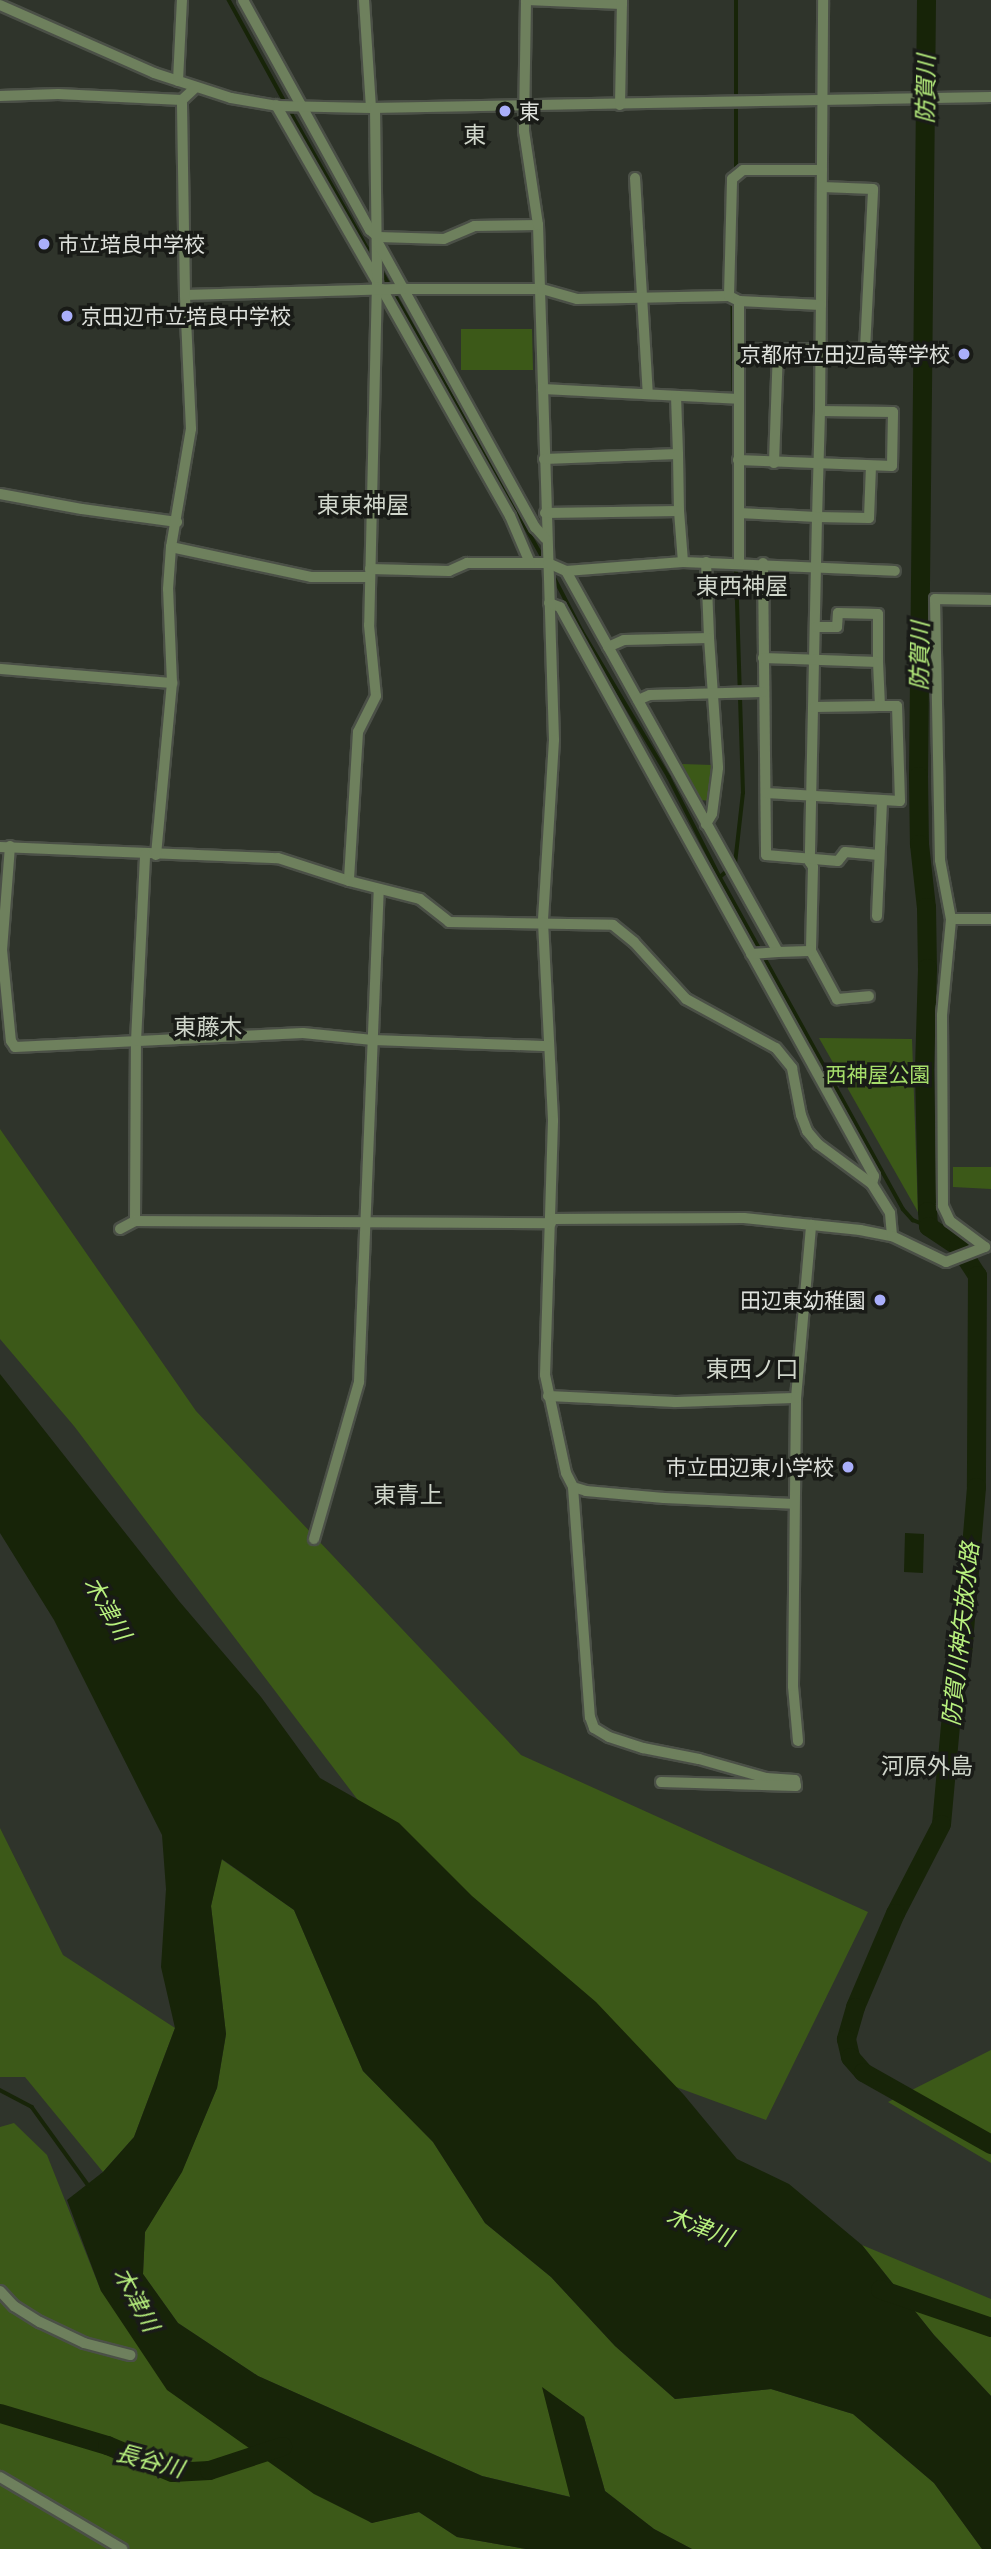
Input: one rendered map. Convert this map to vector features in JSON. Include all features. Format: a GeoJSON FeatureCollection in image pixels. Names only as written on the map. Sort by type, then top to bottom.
{"type":"FeatureCollection","features":[{"type":"Feature","properties":{"kind":"street"},"geometry":{"type":"LineString","coordinates":[[178,81],[182,0]]}},
{"type":"Feature","properties":{"kind":"street"},"geometry":{"type":"LineString","coordinates":[[243,0],[535,527],[545,538]]}},
{"type":"Feature","properties":{"kind":"street"},"geometry":{"type":"LineString","coordinates":[[349,881],[352,872],[358,732],[376,696],[369,625],[381,287],[373,108],[364,0]]}},
{"type":"Feature","properties":{"kind":"street"},"geometry":{"type":"LineString","coordinates":[[620,105],[622,2],[526,0],[523,106],[538,225],[542,289],[545,538],[554,740],[543,922],[552,1121],[545,1375],[566,1473],[573,1488],[590,1717],[594,1728],[609,1737],[766,1778],[795,1780],[796,1786],[661,1782]]}},
{"type":"Feature","properties":{"kind":"street"},"geometry":{"type":"LineString","coordinates":[[823,0],[821,349],[811,796],[811,951],[837,999],[869,996]]}},
{"type":"Feature","properties":{"kind":"street"},"geometry":{"type":"LineString","coordinates":[[0,5],[178,81],[231,98],[277,106],[373,108],[620,105],[991,97]]}},
{"type":"Feature","properties":{"kind":"street"},"geometry":{"type":"LineString","coordinates":[[0,96],[58,94],[182,100],[196,87]]}},
{"type":"Feature","properties":{"kind":"street"},"geometry":{"type":"LineString","coordinates":[[135,1221],[136,1041],[151,854],[172,683],[168,589],[171,547],[191,429],[185,295],[182,100]]}},
{"type":"Feature","properties":{"kind":"street"},"geometry":{"type":"LineString","coordinates":[[277,106],[510,516],[530,563]]}},
{"type":"Feature","properties":{"kind":"street"},"geometry":{"type":"LineString","coordinates":[[735,562],[739,513],[738,350],[734,298],[732,179],[743,170],[822,170]]}},
{"type":"Feature","properties":{"kind":"street"},"geometry":{"type":"LineString","coordinates":[[635,178],[640,298],[648,394]]}},
{"type":"Feature","properties":{"kind":"street"},"geometry":{"type":"LineString","coordinates":[[738,350],[865,349],[873,189],[822,187]]}},
{"type":"Feature","properties":{"kind":"street"},"geometry":{"type":"LineString","coordinates":[[378,240],[444,239],[474,226],[538,225]]}},
{"type":"Feature","properties":{"kind":"street"},"geometry":{"type":"LineString","coordinates":[[185,295],[381,287],[542,289],[577,299],[734,298],[821,305]]}},
{"type":"Feature","properties":{"kind":"street"},"geometry":{"type":"LineString","coordinates":[[774,463],[778,350]]}},
{"type":"Feature","properties":{"kind":"street"},"geometry":{"type":"LineString","coordinates":[[543,389],[738,399]]}},
{"type":"Feature","properties":{"kind":"street"},"geometry":{"type":"LineString","coordinates":[[676,396],[682,562]]}},
{"type":"Feature","properties":{"kind":"street"},"geometry":{"type":"LineString","coordinates":[[738,460],[818,466],[892,466],[893,412],[820,411]]}},
{"type":"Feature","properties":{"kind":"street"},"geometry":{"type":"LineString","coordinates":[[544,458],[678,454]]}},
{"type":"Feature","properties":{"kind":"street"},"geometry":{"type":"LineString","coordinates":[[739,513],[869,518],[871,466]]}},
{"type":"Feature","properties":{"kind":"street"},"geometry":{"type":"LineString","coordinates":[[0,494],[177,522]]}},
{"type":"Feature","properties":{"kind":"street"},"geometry":{"type":"LineString","coordinates":[[545,513],[680,511]]}},
{"type":"Feature","properties":{"kind":"street"},"geometry":{"type":"LineString","coordinates":[[171,547],[311,577],[449,571],[467,563],[548,563],[566,571],[682,562],[735,562],[895,571]]}},
{"type":"Feature","properties":{"kind":"street"},"geometry":{"type":"LineString","coordinates":[[706,562],[718,768],[712,814],[706,824]]}},
{"type":"Feature","properties":{"kind":"street"},"geometry":{"type":"LineString","coordinates":[[763,564],[766,855],[838,861],[845,852],[879,855]]}},
{"type":"Feature","properties":{"kind":"street"},"geometry":{"type":"LineString","coordinates":[[566,571],[778,952]]}},
{"type":"Feature","properties":{"kind":"street"},"geometry":{"type":"LineString","coordinates":[[984,1248],[950,1221],[943,1206],[942,1015],[951,919],[940,860],[935,599],[991,600]]}},
{"type":"Feature","properties":{"kind":"street"},"geometry":{"type":"LineString","coordinates":[[549,603],[560,607],[874,1176],[872,1184]]}},
{"type":"Feature","properties":{"kind":"street"},"geometry":{"type":"LineString","coordinates":[[816,628],[837,628],[838,613],[878,614],[880,706]]}},
{"type":"Feature","properties":{"kind":"street"},"geometry":{"type":"LineString","coordinates":[[608,647],[624,640],[709,638]]}},
{"type":"Feature","properties":{"kind":"street"},"geometry":{"type":"LineString","coordinates":[[764,658],[878,662]]}},
{"type":"Feature","properties":{"kind":"street"},"geometry":{"type":"LineString","coordinates":[[0,669],[172,683]]}},
{"type":"Feature","properties":{"kind":"street"},"geometry":{"type":"LineString","coordinates":[[638,700],[650,695],[764,692]]}},
{"type":"Feature","properties":{"kind":"street"},"geometry":{"type":"LineString","coordinates":[[766,793],[900,801],[897,706],[814,707]]}},
{"type":"Feature","properties":{"kind":"street"},"geometry":{"type":"LineString","coordinates":[[877,916],[882,800]]}},
{"type":"Feature","properties":{"kind":"street"},"geometry":{"type":"LineString","coordinates":[[549,1046],[373,1040],[303,1033],[15,1047],[11,1041],[2,950],[5,846],[278,858],[349,881],[420,898],[449,922],[613,925],[634,942],[687,999],[776,1048],[792,1068],[801,1115],[807,1130],[818,1144],[872,1184],[890,1213],[892,1236]]}},
{"type":"Feature","properties":{"kind":"street"},"geometry":{"type":"LineString","coordinates":[[314,1539],[359,1382],[379,889]]}},
{"type":"Feature","properties":{"kind":"street"},"geometry":{"type":"LineString","coordinates":[[951,919],[991,919]]}},
{"type":"Feature","properties":{"kind":"street"},"geometry":{"type":"LineString","coordinates":[[751,954],[811,951]]}},
{"type":"Feature","properties":{"kind":"street"},"geometry":{"type":"LineString","coordinates":[[120,1229],[135,1221],[366,1224],[744,1218],[892,1236],[946,1262],[984,1248]]}},
{"type":"Feature","properties":{"kind":"street"},"geometry":{"type":"LineString","coordinates":[[798,1741],[793,1686],[796,1398],[811,1225]]}},
{"type":"Feature","properties":{"kind":"street"},"geometry":{"type":"LineString","coordinates":[[548,1396],[675,1402],[796,1398]]}},
{"type":"Feature","properties":{"kind":"street"},"geometry":{"type":"LineString","coordinates":[[573,1488],[664,1498],[794,1504]]}},
{"type":"Feature","properties":{"kind":"street"},"geometry":{"type":"LineString","coordinates":[[0,2291],[14,2306],[40,2322],[84,2343],[130,2355]]}},
{"type":"Feature","properties":{"kind":"street"},"geometry":{"type":"LineString","coordinates":[[0,2477],[122,2549]]}},
{"type":"Feature","properties":{"kind":"green space"},"geometry":{"type":"Polygon","coordinates":[[[461,329],[532,329],[533,370],[461,370],[461,329]]]}},
{"type":"Feature","properties":{"kind":"green space"},"geometry":{"type":"Polygon","coordinates":[[[682,764],[712,765],[710,801],[701,800],[682,764]]]}},
{"type":"Feature","properties":{"kind":"green space","name":"西神屋公園"},"geometry":{"type":"Polygon","coordinates":[[[819,1038],[912,1039],[918,1212],[819,1038]]]}},
{"type":"Feature","properties":{"kind":"green space"},"geometry":{"type":"Polygon","coordinates":[[[0,1129],[196,1411],[521,1755],[868,1912],[766,2120],[537,2036],[74,1426],[0,1339],[0,1129]]]}},
{"type":"Feature","properties":{"kind":"green space"},"geometry":{"type":"Polygon","coordinates":[[[953,1167],[991,1167],[991,1189],[953,1187],[953,1167]]]}},
{"type":"Feature","properties":{"kind":"green space"},"geometry":{"type":"Polygon","coordinates":[[[0,1828],[63,1955],[175,2028],[134,2137],[103,2172],[25,2077],[0,2077],[0,1828]]]}},
{"type":"Feature","properties":{"kind":"green space"},"geometry":{"type":"Polygon","coordinates":[[[221,1859],[294,1910],[363,2071],[433,2142],[485,2223],[551,2277],[615,2346],[675,2399],[771,2389],[853,2414],[934,2483],[982,2549],[692,2549],[654,2529],[605,2491],[584,2417],[543,2389],[571,2497],[482,2476],[258,2376],[178,2323],[143,2274],[145,2232],[182,2171],[217,2088],[226,2034],[211,1906],[221,1859]]]}},
{"type":"Feature","properties":{"kind":"green space"},"geometry":{"type":"Polygon","coordinates":[[[991,2050],[991,2163],[888,2102],[991,2050]]]}},
{"type":"Feature","properties":{"kind":"green space"},"geometry":{"type":"Polygon","coordinates":[[[14,2123],[47,2155],[101,2291],[371,2523],[419,2512],[457,2537],[526,2549],[0,2549],[0,2127],[14,2123]]]}},
{"type":"Feature","properties":{"kind":"green space"},"geometry":{"type":"Polygon","coordinates":[[[862,2245],[991,2299],[991,2396],[934,2335],[862,2245]]]}},
{"type":"Feature","properties":{"kind":"water"},"geometry":{"type":"Polygon","coordinates":[[[0,1374],[179,1601],[261,1697],[320,1778],[399,1823],[472,1896],[596,2002],[684,2095],[737,2159],[789,2184],[862,2245],[934,2335],[991,2396],[991,2549],[982,2549],[934,2483],[853,2414],[771,2389],[675,2399],[615,2346],[551,2277],[485,2223],[433,2142],[363,2071],[294,1910],[222,1859],[211,1906],[226,2034],[217,2088],[182,2172],[145,2232],[143,2274],[178,2323],[258,2376],[482,2476],[570,2497],[542,2387],[584,2417],[605,2491],[654,2529],[692,2549],[526,2549],[457,2537],[419,2512],[372,2523],[314,2494],[167,2390],[101,2291],[67,2200],[103,2172],[134,2137],[175,2028],[161,1967],[166,1889],[162,1835],[54,1620],[0,1533],[0,1374]]]}},
{"type":"Feature","properties":{"kind":"water"},"geometry":{"type":"Polygon","coordinates":[[[905,1533],[924,1534],[923,1573],[904,1572],[905,1533]]]}},
{"type":"Feature","properties":{"kind":"waterway"},"geometry":{"type":"LineString","coordinates":[[229,0],[285,102]]}},
{"type":"Feature","properties":{"kind":"waterway"},"geometry":{"type":"LineString","coordinates":[[736,0],[736,172]]}},
{"type":"Feature","properties":{"kind":"waterway","name":"防賀川"},"geometry":{"type":"LineString","coordinates":[[926,0],[918,776],[919,844],[926,907],[924,1069],[927,1211],[928,1226],[958,1246],[977,1275]]}},
{"type":"Feature","properties":{"kind":"waterway"},"geometry":{"type":"LineString","coordinates":[[289,109],[373,258]]}},
{"type":"Feature","properties":{"kind":"waterway"},"geometry":{"type":"LineString","coordinates":[[381,270],[544,559]]}},
{"type":"Feature","properties":{"kind":"waterway"},"geometry":{"type":"LineString","coordinates":[[733,299],[734,396]]}},
{"type":"Feature","properties":{"kind":"waterway"},"geometry":{"type":"LineString","coordinates":[[720,877],[735,864],[743,793],[736,565]]}},
{"type":"Feature","properties":{"kind":"waterway"},"geometry":{"type":"LineString","coordinates":[[553,575],[582,631],[669,777],[720,877],[903,1209],[913,1220],[928,1226]]}},
{"type":"Feature","properties":{"kind":"waterway","name":"防賀川神矢放水路"},"geometry":{"type":"LineString","coordinates":[[977,1275],[976,1487],[962,1652],[952,1703],[941,1824],[895,1913],[855,2007],[846,2039],[850,2057],[863,2072],[991,2144]]}},
{"type":"Feature","properties":{"kind":"waterway"},"geometry":{"type":"LineString","coordinates":[[0,2090],[32,2107],[89,2186]]}},
{"type":"Feature","properties":{"kind":"waterway","name":"木津川"},"geometry":{"type":"LineString","coordinates":[[880,2289],[991,2327]]}},
{"type":"Feature","properties":{"kind":"waterway","name":"長谷川"},"geometry":{"type":"LineString","coordinates":[[0,2413],[107,2445],[172,2472],[209,2470],[282,2446]]}},
{"type":"Feature","properties":{"kind":"place","name":"東"},"geometry":{"type":"Point","coordinates":[505,111]}},
{"type":"Feature","properties":{"kind":"place","name":"市立培良中学校"},"geometry":{"type":"Point","coordinates":[44,244]}},
{"type":"Feature","properties":{"kind":"place","name":"京田辺市立培良中学校"},"geometry":{"type":"Point","coordinates":[67,316]}},
{"type":"Feature","properties":{"kind":"place","name":"京都府立田辺高等学校"},"geometry":{"type":"Point","coordinates":[964,354]}},
{"type":"Feature","properties":{"kind":"place","name":"田辺東幼稚園"},"geometry":{"type":"Point","coordinates":[880,1300]}},
{"type":"Feature","properties":{"kind":"place","name":"市立田辺東小学校"},"geometry":{"type":"Point","coordinates":[848,1467]}},
{"type":"Feature","properties":{"kind":"district","name":"東"},"geometry":{"type":"Point","coordinates":[475,134]}},
{"type":"Feature","properties":{"kind":"district","name":"東東神屋"},"geometry":{"type":"Point","coordinates":[363,504]}},
{"type":"Feature","properties":{"kind":"district","name":"東西神屋"},"geometry":{"type":"Point","coordinates":[742,585]}},
{"type":"Feature","properties":{"kind":"district","name":"東藤木"},"geometry":{"type":"Point","coordinates":[208,1026]}},
{"type":"Feature","properties":{"kind":"district","name":"東西ノ口"},"geometry":{"type":"Point","coordinates":[752,1368]}},
{"type":"Feature","properties":{"kind":"district","name":"東青上"},"geometry":{"type":"Point","coordinates":[408,1494]}},
{"type":"Feature","properties":{"kind":"district","name":"河原外島"},"geometry":{"type":"Point","coordinates":[927,1765]}}]}
